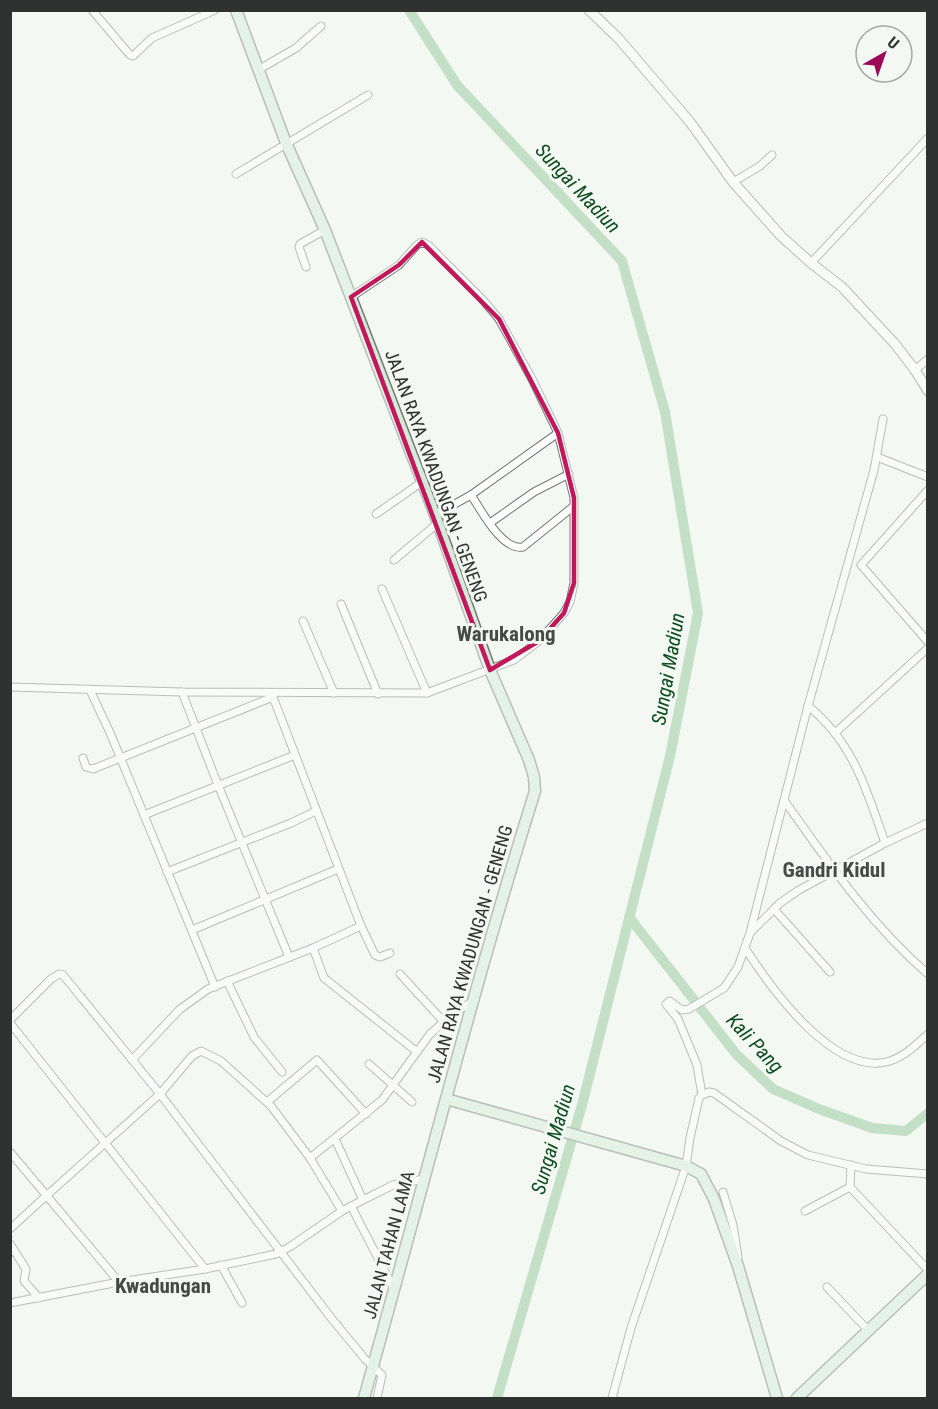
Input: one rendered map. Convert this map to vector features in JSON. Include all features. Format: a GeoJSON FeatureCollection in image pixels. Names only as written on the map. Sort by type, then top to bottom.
{"type":"FeatureCollection","features":[{"type":"Feature","properties":{"kind":"main road","name":"JALAN RAYA KWADUNGAN - GENENG"},"geometry":{"type":"LineString","coordinates":[[236,10],[286,143],[351,297],[437,519],[490,670],[529,760],[534,777],[535,791],[497,910],[446,1100]]}},
{"type":"Feature","properties":{"kind":"main road"},"geometry":{"type":"LineString","coordinates":[[446,1100],[686,1166],[701,1174],[709,1185],[738,1266],[777,1398]]}},
{"type":"Feature","properties":{"kind":"main road","name":"JALAN TAHAN LAMA"},"geometry":{"type":"LineString","coordinates":[[364,1398],[446,1100]]}},
{"type":"Feature","properties":{"kind":"main road"},"geometry":{"type":"LineString","coordinates":[[797,1398],[927,1272]]}},
{"type":"Feature","properties":{"kind":"street"},"geometry":{"type":"LineString","coordinates":[[93,10],[133,56],[152,38],[215,10]]}},
{"type":"Feature","properties":{"kind":"street"},"geometry":{"type":"LineString","coordinates":[[590,12],[619,39],[690,122],[734,182],[781,236],[842,287],[895,344],[915,370],[927,391]]}},
{"type":"Feature","properties":{"kind":"street"},"geometry":{"type":"LineString","coordinates":[[258,70],[288,53],[321,26]]}},
{"type":"Feature","properties":{"kind":"street"},"geometry":{"type":"LineString","coordinates":[[236,174],[368,95]]}},
{"type":"Feature","properties":{"kind":"street"},"geometry":{"type":"LineString","coordinates":[[811,263],[927,138]]}},
{"type":"Feature","properties":{"kind":"street"},"geometry":{"type":"LineString","coordinates":[[734,182],[772,155]]}},
{"type":"Feature","properties":{"kind":"street"},"geometry":{"type":"LineString","coordinates":[[306,267],[300,244],[325,231]]}},
{"type":"Feature","properties":{"kind":"street"},"geometry":{"type":"LineString","coordinates":[[10,687],[273,695],[427,693],[514,660],[539,641],[567,608],[574,583],[574,506],[569,474],[558,434],[532,379],[498,320],[483,300],[428,244],[419,243],[399,265],[351,297]]}},
{"type":"Feature","properties":{"kind":"street"},"geometry":{"type":"LineString","coordinates":[[915,370],[927,359]]}},
{"type":"Feature","properties":{"kind":"street"},"geometry":{"type":"LineString","coordinates":[[702,1095],[697,1065],[678,1019],[666,1004],[670,1001],[682,1010],[689,1010],[724,988],[738,967],[750,933],[808,706],[877,457],[883,419]]}},
{"type":"Feature","properties":{"kind":"street"},"geometry":{"type":"LineString","coordinates":[[394,560],[437,519],[558,434]]}},
{"type":"Feature","properties":{"kind":"street"},"geometry":{"type":"LineString","coordinates":[[877,457],[927,477]]}},
{"type":"Feature","properties":{"kind":"street"},"geometry":{"type":"LineString","coordinates":[[490,524],[534,492],[569,474]]}},
{"type":"Feature","properties":{"kind":"street"},"geometry":{"type":"LineString","coordinates":[[376,514],[422,482]]}},
{"type":"Feature","properties":{"kind":"street"},"geometry":{"type":"LineString","coordinates":[[927,490],[861,565],[927,642]]}},
{"type":"Feature","properties":{"kind":"street"},"geometry":{"type":"LineString","coordinates":[[471,495],[490,524],[508,544],[518,548],[523,547],[574,506]]}},
{"type":"Feature","properties":{"kind":"street"},"geometry":{"type":"LineString","coordinates":[[382,589],[427,693]]}},
{"type":"Feature","properties":{"kind":"street"},"geometry":{"type":"LineString","coordinates":[[341,604],[378,694]]}},
{"type":"Feature","properties":{"kind":"street"},"geometry":{"type":"LineString","coordinates":[[303,621],[334,693]]}},
{"type":"Feature","properties":{"kind":"street"},"geometry":{"type":"LineString","coordinates":[[835,733],[927,648]]}},
{"type":"Feature","properties":{"kind":"street"},"geometry":{"type":"LineString","coordinates":[[90,690],[215,987]]}},
{"type":"Feature","properties":{"kind":"street"},"geometry":{"type":"LineString","coordinates":[[182,692],[289,957]]}},
{"type":"Feature","properties":{"kind":"street"},"geometry":{"type":"LineString","coordinates":[[83,758],[87,767],[93,769],[273,695]]}},
{"type":"Feature","properties":{"kind":"street"},"geometry":{"type":"LineString","coordinates":[[273,695],[361,926],[375,956],[380,957],[390,952]]}},
{"type":"Feature","properties":{"kind":"street"},"geometry":{"type":"LineString","coordinates":[[808,706],[825,720],[855,764],[885,843]]}},
{"type":"Feature","properties":{"kind":"street"},"geometry":{"type":"LineString","coordinates":[[144,815],[295,755]]}},
{"type":"Feature","properties":{"kind":"street"},"geometry":{"type":"LineString","coordinates":[[784,800],[859,904],[927,974]]}},
{"type":"Feature","properties":{"kind":"street"},"geometry":{"type":"LineString","coordinates":[[167,872],[243,843],[316,811]]}},
{"type":"Feature","properties":{"kind":"street"},"geometry":{"type":"LineString","coordinates":[[750,933],[774,909],[799,890],[927,823]]}},
{"type":"Feature","properties":{"kind":"street"},"geometry":{"type":"LineString","coordinates":[[192,930],[339,868]]}},
{"type":"Feature","properties":{"kind":"street"},"geometry":{"type":"LineString","coordinates":[[774,909],[830,972]]}},
{"type":"Feature","properties":{"kind":"street"},"geometry":{"type":"LineString","coordinates":[[132,1060],[178,1010],[200,994],[361,926]]}},
{"type":"Feature","properties":{"kind":"street"},"geometry":{"type":"LineString","coordinates":[[313,948],[324,978],[416,1051]]}},
{"type":"Feature","properties":{"kind":"street"},"geometry":{"type":"LineString","coordinates":[[745,948],[768,984],[801,1019],[826,1043],[853,1059],[871,1063],[890,1061],[909,1052],[927,1034]]}},
{"type":"Feature","properties":{"kind":"street"},"geometry":{"type":"LineString","coordinates":[[205,1269],[10,1022],[51,979],[59,974],[63,975],[160,1094],[316,1298],[382,1377],[377,1398]]}},
{"type":"Feature","properties":{"kind":"street"},"geometry":{"type":"LineString","coordinates":[[400,974],[444,1022]]}},
{"type":"Feature","properties":{"kind":"street"},"geometry":{"type":"LineString","coordinates":[[227,981],[254,1037],[282,1072]]}},
{"type":"Feature","properties":{"kind":"street"},"geometry":{"type":"LineString","coordinates":[[310,1158],[382,1100],[394,1086],[416,1051],[444,1022],[474,1000]]}},
{"type":"Feature","properties":{"kind":"street"},"geometry":{"type":"LineString","coordinates":[[10,1229],[160,1094],[192,1056],[201,1051],[221,1062],[267,1102],[285,1122],[342,1211]]}},
{"type":"Feature","properties":{"kind":"street"},"geometry":{"type":"LineString","coordinates":[[267,1102],[316,1060],[366,1114]]}},
{"type":"Feature","properties":{"kind":"street"},"geometry":{"type":"LineString","coordinates":[[369,1064],[412,1102]]}},
{"type":"Feature","properties":{"kind":"street"},"geometry":{"type":"LineString","coordinates":[[612,1398],[631,1328],[686,1166],[699,1098],[702,1095],[708,1092],[714,1093],[781,1141],[808,1155],[851,1166],[927,1174]]}},
{"type":"Feature","properties":{"kind":"street"},"geometry":{"type":"LineString","coordinates":[[335,1139],[363,1200]]}},
{"type":"Feature","properties":{"kind":"street"},"geometry":{"type":"LineString","coordinates":[[10,1152],[118,1282]]}},
{"type":"Feature","properties":{"kind":"street"},"geometry":{"type":"LineString","coordinates":[[851,1166],[850,1187],[927,1272]]}},
{"type":"Feature","properties":{"kind":"street"},"geometry":{"type":"LineString","coordinates":[[10,1303],[118,1282],[205,1269],[282,1251],[351,1206],[393,1185],[424,1179]]}},
{"type":"Feature","properties":{"kind":"street"},"geometry":{"type":"LineString","coordinates":[[805,1210],[850,1187]]}},
{"type":"Feature","properties":{"kind":"street"},"geometry":{"type":"LineString","coordinates":[[723,1192],[733,1225],[738,1251],[738,1266]]}},
{"type":"Feature","properties":{"kind":"street"},"geometry":{"type":"LineString","coordinates":[[351,1206],[394,1289]]}},
{"type":"Feature","properties":{"kind":"street"},"geometry":{"type":"LineString","coordinates":[[10,1245],[26,1269],[24,1281],[39,1298]]}},
{"type":"Feature","properties":{"kind":"street"},"geometry":{"type":"LineString","coordinates":[[221,1265],[242,1302]]}},
{"type":"Feature","properties":{"kind":"street"},"geometry":{"type":"LineString","coordinates":[[827,1287],[868,1330]]}},
{"type":"Feature","properties":{"kind":"highlighted area"},"geometry":{"type":"Polygon","coordinates":[[[422,242],[499,319],[558,433],[574,498],[574,583],[564,613],[539,641],[490,670],[351,297],[399,265],[422,242]]]}},
{"type":"Feature","properties":{"kind":"waterway","name":"Sungai Madiun"},"geometry":{"type":"LineString","coordinates":[[409,10],[457,85],[622,261],[665,412],[698,613],[670,756],[582,1105],[497,1398]]}},
{"type":"Feature","properties":{"kind":"waterway","name":"Kali Pang"},"geometry":{"type":"LineString","coordinates":[[629,917],[737,1055],[773,1089],[872,1128],[906,1131],[928,1113]]}},
{"type":"Feature","properties":{"kind":"district","name":"Warukalong"},"geometry":{"type":"Point","coordinates":[506,634]}},
{"type":"Feature","properties":{"kind":"district","name":"Gandri Kidul"},"geometry":{"type":"Point","coordinates":[834,870]}},
{"type":"Feature","properties":{"kind":"district","name":"Kwadungan"},"geometry":{"type":"Point","coordinates":[163,1286]}}]}
